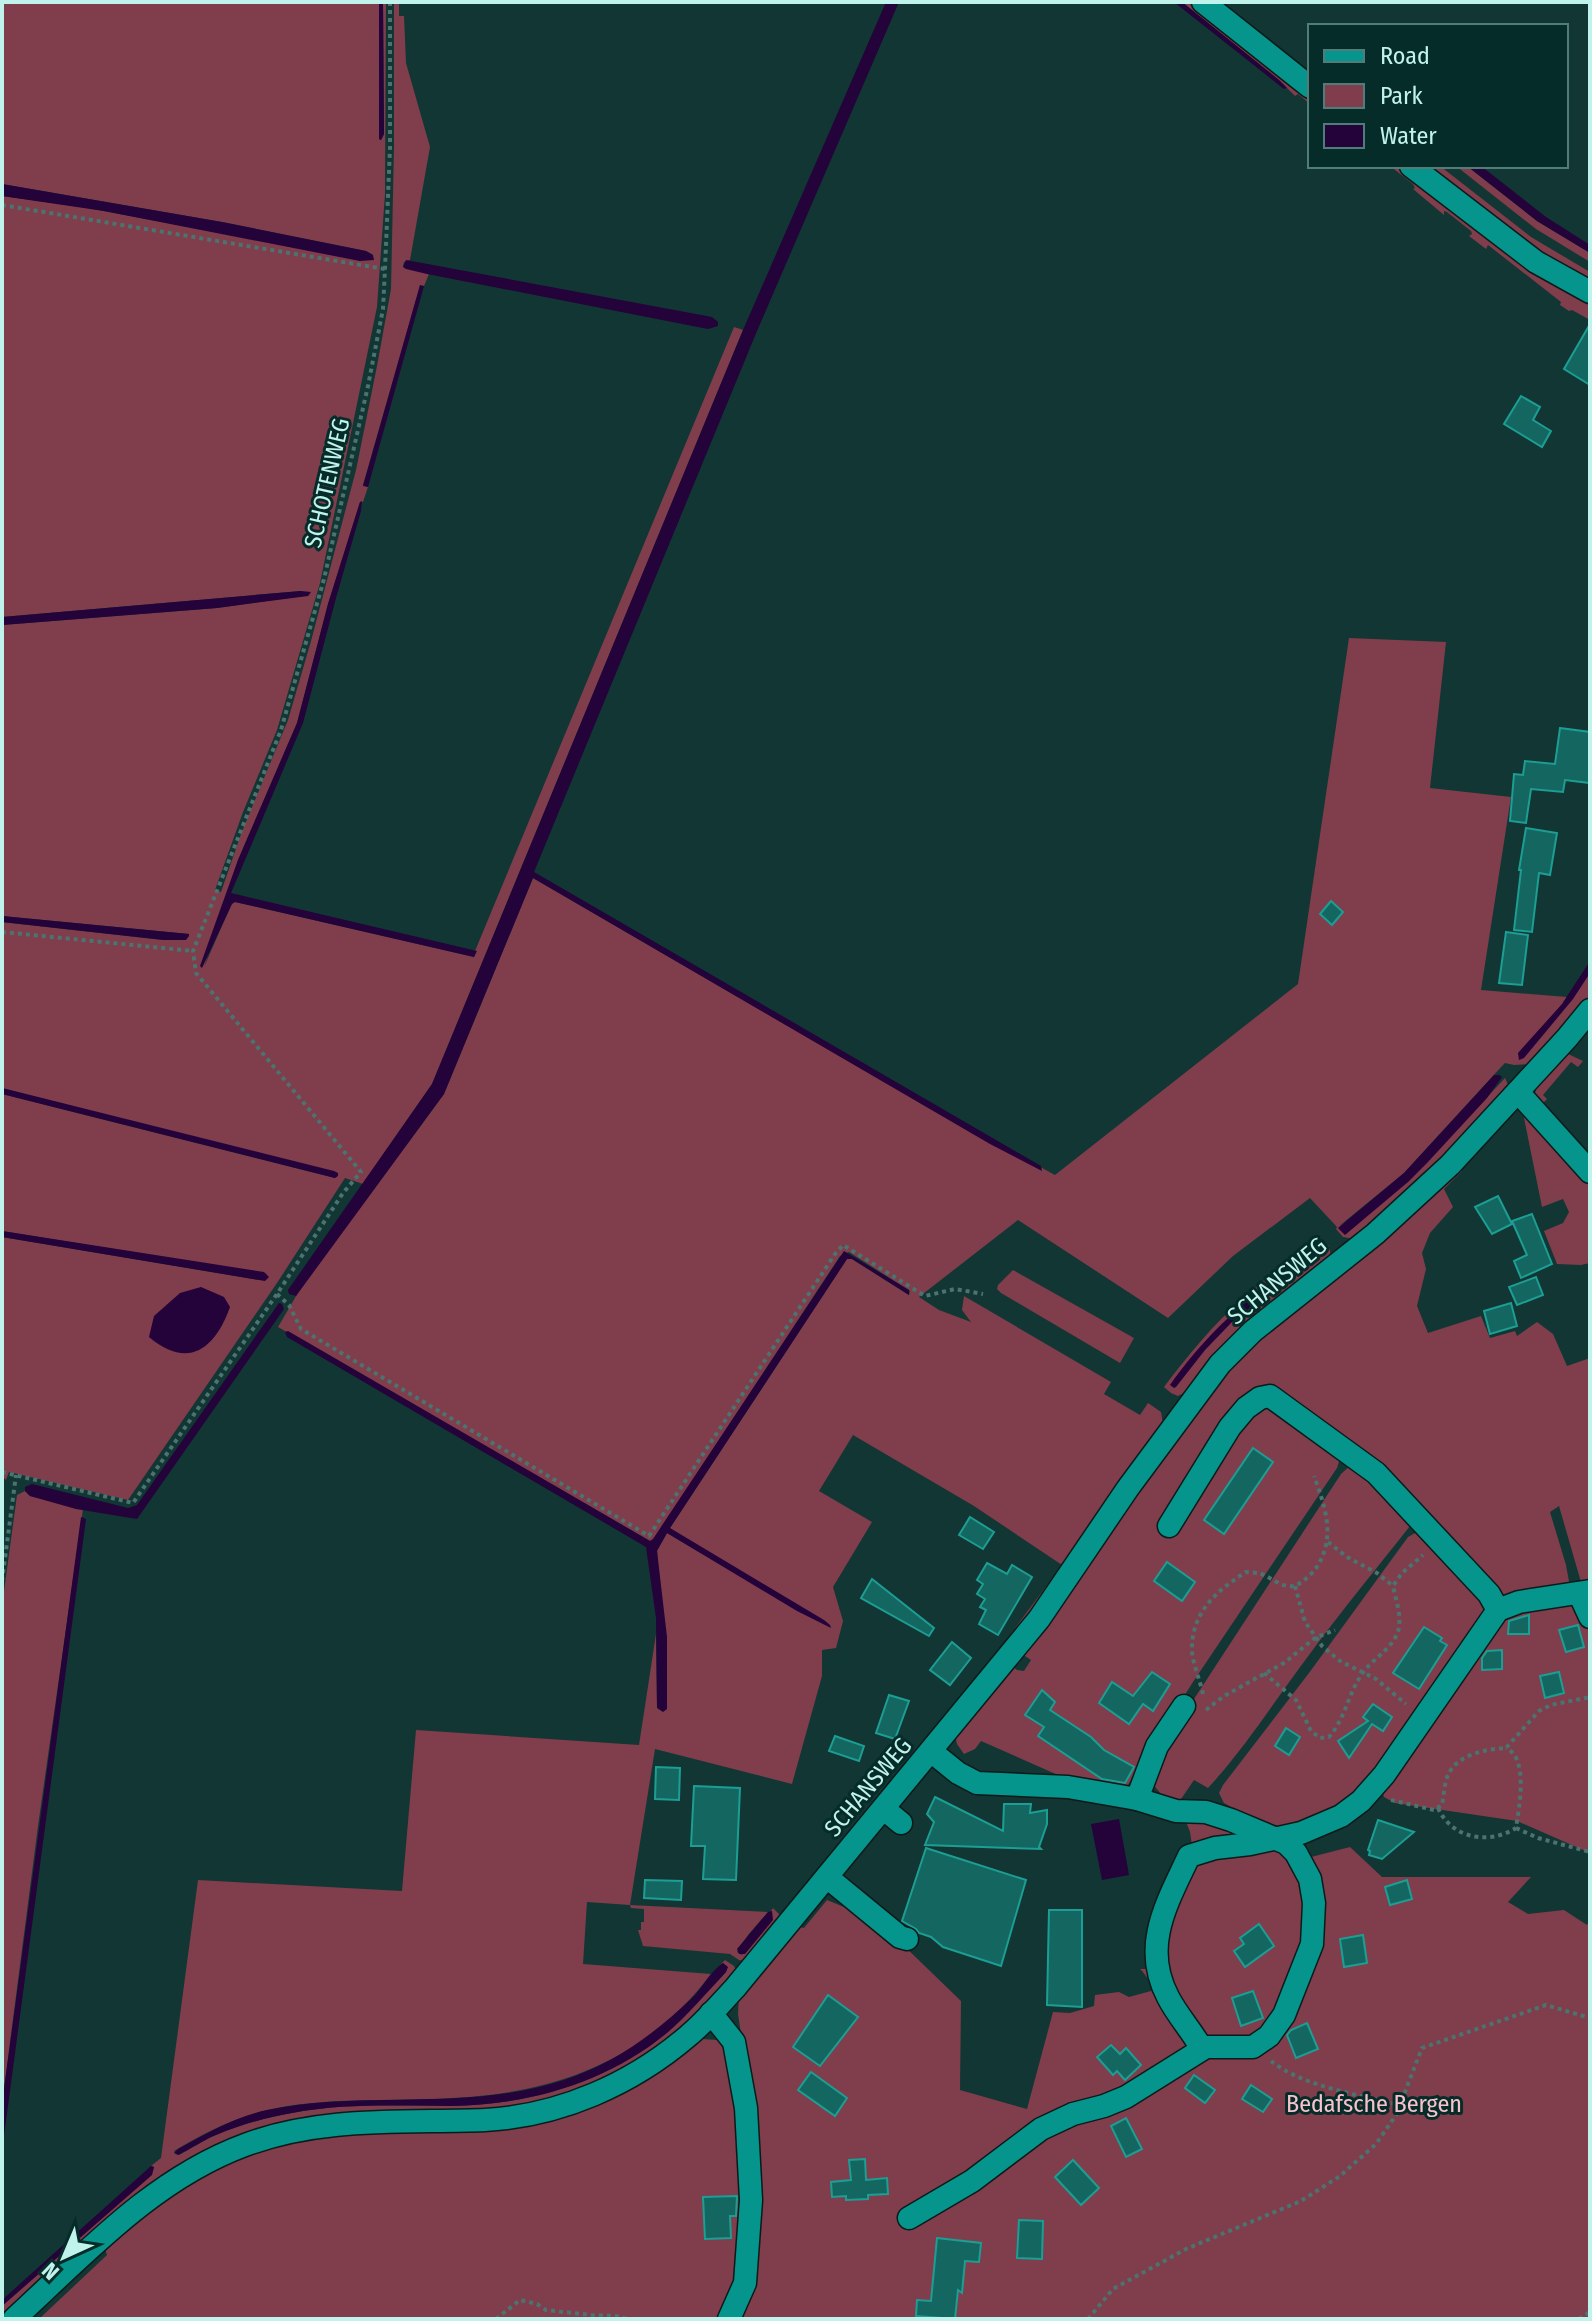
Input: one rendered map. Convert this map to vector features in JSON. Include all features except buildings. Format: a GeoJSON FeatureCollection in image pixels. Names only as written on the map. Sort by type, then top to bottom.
{"type":"FeatureCollection","features":[{"type":"Feature","properties":{"kind":"street"},"geometry":{"type":"LineString","coordinates":[[1203,2],[1308,85]]}},
{"type":"Feature","properties":{"kind":"street"},"geometry":{"type":"LineString","coordinates":[[1414,168],[1536,262],[1590,292]]}},
{"type":"Feature","properties":{"kind":"street","name":"SCHANSWEG"},"geometry":{"type":"LineString","coordinates":[[14,2319],[146,2199],[213,2158],[281,2133],[326,2125],[489,2119],[565,2105],[596,2094],[637,2073],[690,2035],[735,1988],[827,1877],[892,1816],[932,1752],[1039,1619],[1128,1488],[1220,1364],[1253,1331],[1375,1234],[1450,1165],[1590,1010]]}},
{"type":"Feature","properties":{"kind":"street"},"geometry":{"type":"LineString","coordinates":[[1518,1092],[1590,1172]]}},
{"type":"Feature","properties":{"kind":"street"},"geometry":{"type":"LineString","coordinates":[[1169,1526],[1230,1427],[1246,1408],[1260,1398],[1270,1396],[1376,1473],[1489,1594],[1498,1610]]}},
{"type":"Feature","properties":{"kind":"street"},"geometry":{"type":"LineString","coordinates":[[1202,2049],[1167,1997],[1156,1963],[1156,1941],[1165,1906],[1189,1856],[1215,1848],[1301,1833],[1341,1816],[1365,1797],[1384,1775],[1498,1610],[1519,1602],[1584,1592],[1590,1617]]}},
{"type":"Feature","properties":{"kind":"street"},"geometry":{"type":"LineString","coordinates":[[1137,1799],[1157,1746],[1184,1706]]}},
{"type":"Feature","properties":{"kind":"street"},"geometry":{"type":"LineString","coordinates":[[909,2218],[972,2181],[1041,2129],[1073,2114],[1126,2097],[1202,2049],[1253,2047],[1269,2036],[1284,2015],[1312,1944],[1314,1903],[1310,1879],[1296,1853],[1286,1843],[1206,1812],[1176,1811],[1137,1799],[1068,1787],[977,1783],[958,1773],[932,1752]]}},
{"type":"Feature","properties":{"kind":"street"},"geometry":{"type":"LineString","coordinates":[[827,1877],[900,1937],[907,1939]]}},
{"type":"Feature","properties":{"kind":"street"},"geometry":{"type":"LineString","coordinates":[[711,2013],[734,2042],[746,2108],[751,2200],[745,2283],[729,2319]]}},
{"type":"Feature","properties":{"kind":"path","name":"SCHOTENWEG"},"geometry":{"type":"LineString","coordinates":[[193,951],[281,730],[315,613],[368,386],[383,309],[390,164],[390,2]]}},
{"type":"Feature","properties":{"kind":"path"},"geometry":{"type":"LineString","coordinates":[[2,205],[385,269]]}},
{"type":"Feature","properties":{"kind":"path"},"geometry":{"type":"LineString","coordinates":[[2,932],[193,951],[196,973],[361,1172],[343,1193],[133,1503],[2,1472]]}},
{"type":"Feature","properties":{"kind":"path"},"geometry":{"type":"LineString","coordinates":[[277,1294],[289,1305],[301,1329],[649,1536],[843,1245],[925,1296],[955,1289],[983,1294]]}},
{"type":"Feature","properties":{"kind":"path"},"geometry":{"type":"LineString","coordinates":[[2,1581],[16,1475]]}},
{"type":"Feature","properties":{"kind":"path"},"geometry":{"type":"LineString","coordinates":[[1314,1476],[1326,1508],[1329,1527],[1321,1562],[1295,1586],[1246,1572],[1211,1598],[1199,1615],[1192,1654],[1206,1710],[1224,1696],[1284,1663],[1315,1638],[1335,1630]]}},
{"type":"Feature","properties":{"kind":"path"},"geometry":{"type":"LineString","coordinates":[[1264,1673],[1296,1700],[1311,1731],[1320,1738],[1329,1737],[1339,1725],[1363,1673],[1397,1635],[1399,1613],[1393,1586],[1328,1542]]}},
{"type":"Feature","properties":{"kind":"path"},"geometry":{"type":"LineString","coordinates":[[1393,1586],[1416,1560],[1444,1547]]}},
{"type":"Feature","properties":{"kind":"path"},"geometry":{"type":"LineString","coordinates":[[1295,1586],[1305,1622],[1322,1646],[1340,1661],[1376,1679],[1422,1720]]}},
{"type":"Feature","properties":{"kind":"path"},"geometry":{"type":"LineString","coordinates":[[1506,1748],[1539,1711],[1551,1705],[1590,1697]]}},
{"type":"Feature","properties":{"kind":"path"},"geometry":{"type":"LineString","coordinates":[[1365,1797],[1382,1797],[1434,1810],[1442,1805],[1449,1772],[1467,1756],[1489,1749],[1506,1748],[1513,1751],[1520,1764],[1516,1828]]}},
{"type":"Feature","properties":{"kind":"path"},"geometry":{"type":"LineString","coordinates":[[1438,1808],[1455,1828],[1470,1836],[1490,1839],[1516,1828]]}},
{"type":"Feature","properties":{"kind":"path"},"geometry":{"type":"LineString","coordinates":[[1516,1828],[1538,1838],[1590,1852]]}},
{"type":"Feature","properties":{"kind":"path"},"geometry":{"type":"LineString","coordinates":[[1088,2319],[1113,2289],[1186,2249],[1301,2201],[1340,2176],[1376,2144],[1396,2115],[1422,2048],[1546,2005],[1590,2018]]}},
{"type":"Feature","properties":{"kind":"path"},"geometry":{"type":"LineString","coordinates":[[1253,2047],[1283,2071],[1338,2090],[1400,2105]]}},
{"type":"Feature","properties":{"kind":"path"},"geometry":{"type":"LineString","coordinates":[[496,2319],[520,2300],[546,2310],[628,2319]]}},
{"type":"Feature","properties":{"kind":"path"},"geometry":{"type":"LineString","coordinates":[[1579,2319],[1590,2312]]}},
{"type":"Feature","properties":{"kind":"green space"},"geometry":{"type":"Polygon","coordinates":[[[2,2],[379,2],[381,140],[384,134],[383,2],[386,2],[385,194],[377,307],[320,583],[277,730],[215,890],[221,892],[241,834],[288,720],[356,470],[391,289],[394,2],[399,2],[399,16],[404,16],[406,63],[430,147],[410,260],[403,266],[429,274],[424,286],[420,286],[363,485],[368,487],[363,502],[360,502],[328,604],[297,723],[238,860],[204,967],[235,902],[474,957],[734,327],[743,330],[432,1084],[363,1184],[345,1178],[128,1500],[9,1472],[6,1480],[2,1476],[2,1237],[259,1280],[267,1274],[2,1231],[2,1094],[335,1178],[338,1174],[2,1088],[2,922],[163,940],[189,934],[2,916],[2,625],[217,608],[310,595],[301,591],[2,617],[2,196],[373,255],[366,251],[222,222],[2,184],[2,2]]]}},
{"type":"Feature","properties":{"kind":"green space"},"geometry":{"type":"Polygon","coordinates":[[[1182,2],[1189,2],[1308,96],[1308,102],[1298,94],[1295,96],[1182,2]]]}},
{"type":"Feature","properties":{"kind":"green space"},"geometry":{"type":"Polygon","coordinates":[[[1393,168],[1400,168],[1515,256],[1590,303],[1590,320],[1560,305],[1561,302],[1488,245],[1486,249],[1469,236],[1471,231],[1447,212],[1444,211],[1444,215],[1413,189],[1413,184],[1393,168]]]}},
{"type":"Feature","properties":{"kind":"green space"},"geometry":{"type":"Polygon","coordinates":[[[1428,168],[1443,168],[1531,237],[1590,272],[1590,283],[1543,255],[1428,168]]]}},
{"type":"Feature","properties":{"kind":"green space"},"geometry":{"type":"Polygon","coordinates":[[[1459,168],[1470,168],[1537,221],[1590,253],[1590,262],[1536,229],[1459,168]]]}},
{"type":"Feature","properties":{"kind":"green space"},"geometry":{"type":"Polygon","coordinates":[[[1349,638],[1446,642],[1430,788],[1511,797],[1481,990],[1567,997],[1562,1004],[1590,973],[1590,997],[1532,1064],[1505,1063],[1404,1173],[1338,1227],[1408,1182],[1505,1078],[1510,1089],[1444,1160],[1355,1239],[1343,1237],[1310,1198],[1233,1256],[1168,1318],[1018,1220],[919,1297],[939,1310],[971,1322],[962,1310],[964,1296],[1111,1382],[1104,1394],[1140,1415],[1148,1403],[1161,1412],[1163,1424],[1010,1644],[1004,1643],[1062,1565],[974,1506],[853,1435],[819,1491],[872,1522],[833,1587],[843,1621],[836,1648],[822,1650],[822,1676],[792,1784],[655,1749],[630,1905],[587,1902],[583,1964],[711,1974],[686,2004],[628,2050],[563,2079],[528,2089],[452,2098],[310,2103],[263,2111],[217,2128],[174,2151],[179,2155],[234,2128],[312,2110],[480,2105],[565,2088],[592,2078],[643,2050],[682,2019],[726,1972],[723,1963],[720,1965],[725,1960],[734,1966],[737,1973],[674,2036],[604,2082],[521,2107],[242,2137],[2,2319],[2,2306],[151,2175],[154,2167],[151,2166],[161,2158],[198,1880],[402,1891],[416,1730],[639,1745],[656,1634],[657,1707],[667,1709],[657,1550],[667,1533],[704,1555],[670,1528],[847,1259],[852,1259],[909,1295],[910,1291],[849,1252],[840,1256],[650,1541],[278,1327],[299,1291],[444,1094],[533,878],[893,1087],[1055,1175],[1298,984],[1349,638]]]}},
{"type":"Feature","properties":{"kind":"green space"},"geometry":{"type":"Polygon","coordinates":[[[1566,1053],[1583,1061],[1578,1067],[1571,1062],[1543,1095],[1547,1099],[1539,1107],[1534,1096],[1538,1084],[1566,1053]]]}},
{"type":"Feature","properties":{"kind":"green space"},"geometry":{"type":"Polygon","coordinates":[[[1523,1113],[1590,1180],[1590,1263],[1557,1264],[1544,1231],[1563,1223],[1569,1212],[1563,1199],[1542,1207],[1523,1113]]]}},
{"type":"Feature","properties":{"kind":"green space"},"geometry":{"type":"Polygon","coordinates":[[[1456,1169],[1462,1171],[1444,1189],[1453,1207],[1430,1233],[1422,1253],[1426,1269],[1417,1306],[1428,1333],[1481,1316],[1490,1338],[1515,1331],[1517,1336],[1537,1322],[1553,1334],[1567,1366],[1590,1358],[1590,1587],[1583,1589],[1559,1506],[1550,1512],[1570,1587],[1507,1602],[1377,1470],[1266,1392],[1161,1533],[1169,1537],[1241,1426],[1264,1400],[1341,1455],[1337,1468],[1193,1682],[1128,1785],[1076,1783],[981,1741],[975,1749],[964,1754],[955,1735],[1012,1666],[1024,1671],[1031,1660],[1022,1654],[1170,1441],[1244,1351],[1456,1169]]]}},
{"type":"Feature","properties":{"kind":"green space"},"geometry":{"type":"Polygon","coordinates":[[[1318,1239],[1329,1246],[1331,1257],[1221,1351],[1184,1393],[1178,1396],[1164,1387],[1232,1308],[1318,1239]]]}},
{"type":"Feature","properties":{"kind":"green space"},"geometry":{"type":"Polygon","coordinates":[[[1013,1270],[1134,1338],[1120,1363],[1001,1293],[998,1285],[1013,1270]]]}},
{"type":"Feature","properties":{"kind":"green space"},"geometry":{"type":"Polygon","coordinates":[[[1351,1465],[1411,1521],[1410,1526],[1222,1772],[1208,1788],[1194,1780],[1177,1805],[1152,1783],[1162,1748],[1341,1474],[1351,1465]]]}},
{"type":"Feature","properties":{"kind":"green space"},"geometry":{"type":"Polygon","coordinates":[[[25,1491],[30,1496],[83,1509],[2,2104],[2,1606],[17,1495],[25,1491]]]}},
{"type":"Feature","properties":{"kind":"green space"},"geometry":{"type":"Polygon","coordinates":[[[1417,1532],[1489,1605],[1378,1772],[1341,1810],[1273,1831],[1224,1803],[1219,1793],[1223,1785],[1408,1537],[1417,1532]]]}},
{"type":"Feature","properties":{"kind":"green space"},"geometry":{"type":"Polygon","coordinates":[[[1572,1601],[1590,1626],[1590,1853],[1517,1821],[1395,1803],[1384,1797],[1381,1787],[1505,1612],[1572,1601]]]}},
{"type":"Feature","properties":{"kind":"green space"},"geometry":{"type":"Polygon","coordinates":[[[1185,1819],[1220,1825],[1255,1839],[1193,1852],[1185,1819]]]}},
{"type":"Feature","properties":{"kind":"green space","name":"Bedafsche Bergen"},"geometry":{"type":"Polygon","coordinates":[[[1281,1847],[1297,1871],[1311,1857],[1350,1847],[1382,1877],[1531,1877],[1508,1902],[1528,1914],[1564,1910],[1587,1925],[1590,1918],[1590,2319],[39,2319],[107,2255],[104,2246],[148,2207],[245,2152],[324,2133],[482,2129],[701,2039],[718,2040],[724,2046],[742,2040],[739,1996],[796,1926],[804,1928],[827,1900],[849,1909],[858,1917],[868,1911],[961,2001],[960,2090],[1027,2109],[1053,2012],[1070,2013],[1094,2006],[1095,1995],[1119,1992],[1129,1997],[1151,1991],[1150,1982],[1140,1969],[1150,1969],[1158,1955],[1198,1856],[1281,1847]]]}},
{"type":"Feature","properties":{"kind":"green space"},"geometry":{"type":"Polygon","coordinates":[[[630,1905],[768,1912],[737,1952],[742,1955],[773,1908],[783,1918],[744,1961],[730,1954],[643,1946],[638,1930],[644,1922],[644,1909],[631,1908],[630,1905]]]}},
{"type":"Feature","properties":{"kind":"water"},"geometry":{"type":"Polygon","coordinates":[[[379,2],[383,2],[384,134],[381,140],[379,139],[379,2]]]}},
{"type":"Feature","properties":{"kind":"water"},"geometry":{"type":"Polygon","coordinates":[[[886,2],[899,2],[757,331],[534,872],[1041,1166],[1042,1171],[990,1144],[533,878],[444,1094],[296,1296],[289,1294],[288,1290],[432,1084],[743,330],[886,2]]]}},
{"type":"Feature","properties":{"kind":"water"},"geometry":{"type":"Polygon","coordinates":[[[1174,2],[1182,2],[1287,88],[1284,89],[1174,2]]]}},
{"type":"Feature","properties":{"kind":"water"},"geometry":{"type":"Polygon","coordinates":[[[1470,168],[1484,168],[1546,217],[1590,245],[1590,253],[1537,221],[1470,168]]]}},
{"type":"Feature","properties":{"kind":"water"},"geometry":{"type":"Polygon","coordinates":[[[2,184],[222,222],[366,251],[373,255],[374,260],[360,261],[104,211],[2,196],[2,184]]]}},
{"type":"Feature","properties":{"kind":"water"},"geometry":{"type":"Polygon","coordinates":[[[406,260],[712,317],[718,326],[708,329],[427,274],[403,267],[406,260]]]}},
{"type":"Feature","properties":{"kind":"water"},"geometry":{"type":"Polygon","coordinates":[[[420,285],[424,286],[368,487],[363,486],[420,285]]]}},
{"type":"Feature","properties":{"kind":"water"},"geometry":{"type":"Polygon","coordinates":[[[362,501],[303,723],[231,893],[477,951],[474,957],[235,902],[202,968],[200,966],[238,860],[297,723],[328,604],[362,501]]]}},
{"type":"Feature","properties":{"kind":"water"},"geometry":{"type":"Polygon","coordinates":[[[311,592],[308,596],[217,608],[2,625],[2,617],[311,592]]]}},
{"type":"Feature","properties":{"kind":"water"},"geometry":{"type":"Polygon","coordinates":[[[2,916],[189,936],[186,940],[164,940],[2,922],[2,916]]]}},
{"type":"Feature","properties":{"kind":"water"},"geometry":{"type":"Polygon","coordinates":[[[1590,961],[1590,973],[1573,999],[1524,1058],[1519,1060],[1518,1053],[1562,1004],[1590,961]]]}},
{"type":"Feature","properties":{"kind":"water"},"geometry":{"type":"Polygon","coordinates":[[[1494,1075],[1502,1077],[1487,1098],[1427,1163],[1345,1235],[1338,1228],[1404,1173],[1494,1075]]]}},
{"type":"Feature","properties":{"kind":"water"},"geometry":{"type":"Polygon","coordinates":[[[2,1088],[334,1171],[338,1176],[335,1178],[2,1094],[2,1088]]]}},
{"type":"Feature","properties":{"kind":"water"},"geometry":{"type":"Polygon","coordinates":[[[2,1231],[264,1272],[269,1277],[265,1281],[2,1237],[2,1231]]]}},
{"type":"Feature","properties":{"kind":"water"},"geometry":{"type":"Polygon","coordinates":[[[1319,1245],[1325,1250],[1232,1322],[1176,1387],[1170,1385],[1186,1363],[1238,1308],[1319,1245]]]}},
{"type":"Feature","properties":{"kind":"water"},"geometry":{"type":"Polygon","coordinates":[[[844,1251],[909,1290],[909,1295],[852,1259],[847,1259],[670,1528],[824,1620],[831,1628],[667,1533],[657,1551],[667,1637],[667,1709],[663,1712],[657,1708],[656,1618],[646,1547],[287,1337],[285,1332],[650,1541],[844,1251]]]}},
{"type":"Feature","properties":{"kind":"water"},"geometry":{"type":"Polygon","coordinates":[[[201,1287],[224,1297],[230,1307],[224,1322],[208,1344],[188,1353],[176,1352],[149,1337],[154,1316],[180,1293],[201,1287]]]}},
{"type":"Feature","properties":{"kind":"water"},"geometry":{"type":"Polygon","coordinates":[[[279,1303],[284,1309],[137,1519],[76,1509],[30,1496],[25,1491],[25,1487],[32,1484],[128,1508],[137,1505],[279,1303]]]}},
{"type":"Feature","properties":{"kind":"water"},"geometry":{"type":"Polygon","coordinates":[[[81,1517],[86,1519],[2,2151],[2,2104],[81,1517]]]}},
{"type":"Feature","properties":{"kind":"water"},"geometry":{"type":"Polygon","coordinates":[[[1119,1819],[1129,1875],[1102,1880],[1091,1824],[1119,1819]]]}},
{"type":"Feature","properties":{"kind":"water"},"geometry":{"type":"Polygon","coordinates":[[[772,1911],[773,1920],[745,1954],[739,1954],[737,1949],[772,1911]]]}},
{"type":"Feature","properties":{"kind":"water"},"geometry":{"type":"Polygon","coordinates":[[[723,1963],[728,1967],[726,1972],[667,2033],[618,2065],[565,2088],[480,2105],[351,2106],[292,2113],[234,2128],[178,2155],[174,2153],[221,2126],[267,2110],[341,2101],[491,2095],[528,2090],[564,2080],[616,2057],[662,2025],[691,1999],[723,1963]]]}},
{"type":"Feature","properties":{"kind":"water"},"geometry":{"type":"Polygon","coordinates":[[[151,2166],[154,2167],[152,2175],[2,2306],[2,2300],[151,2166]]]}}]}
